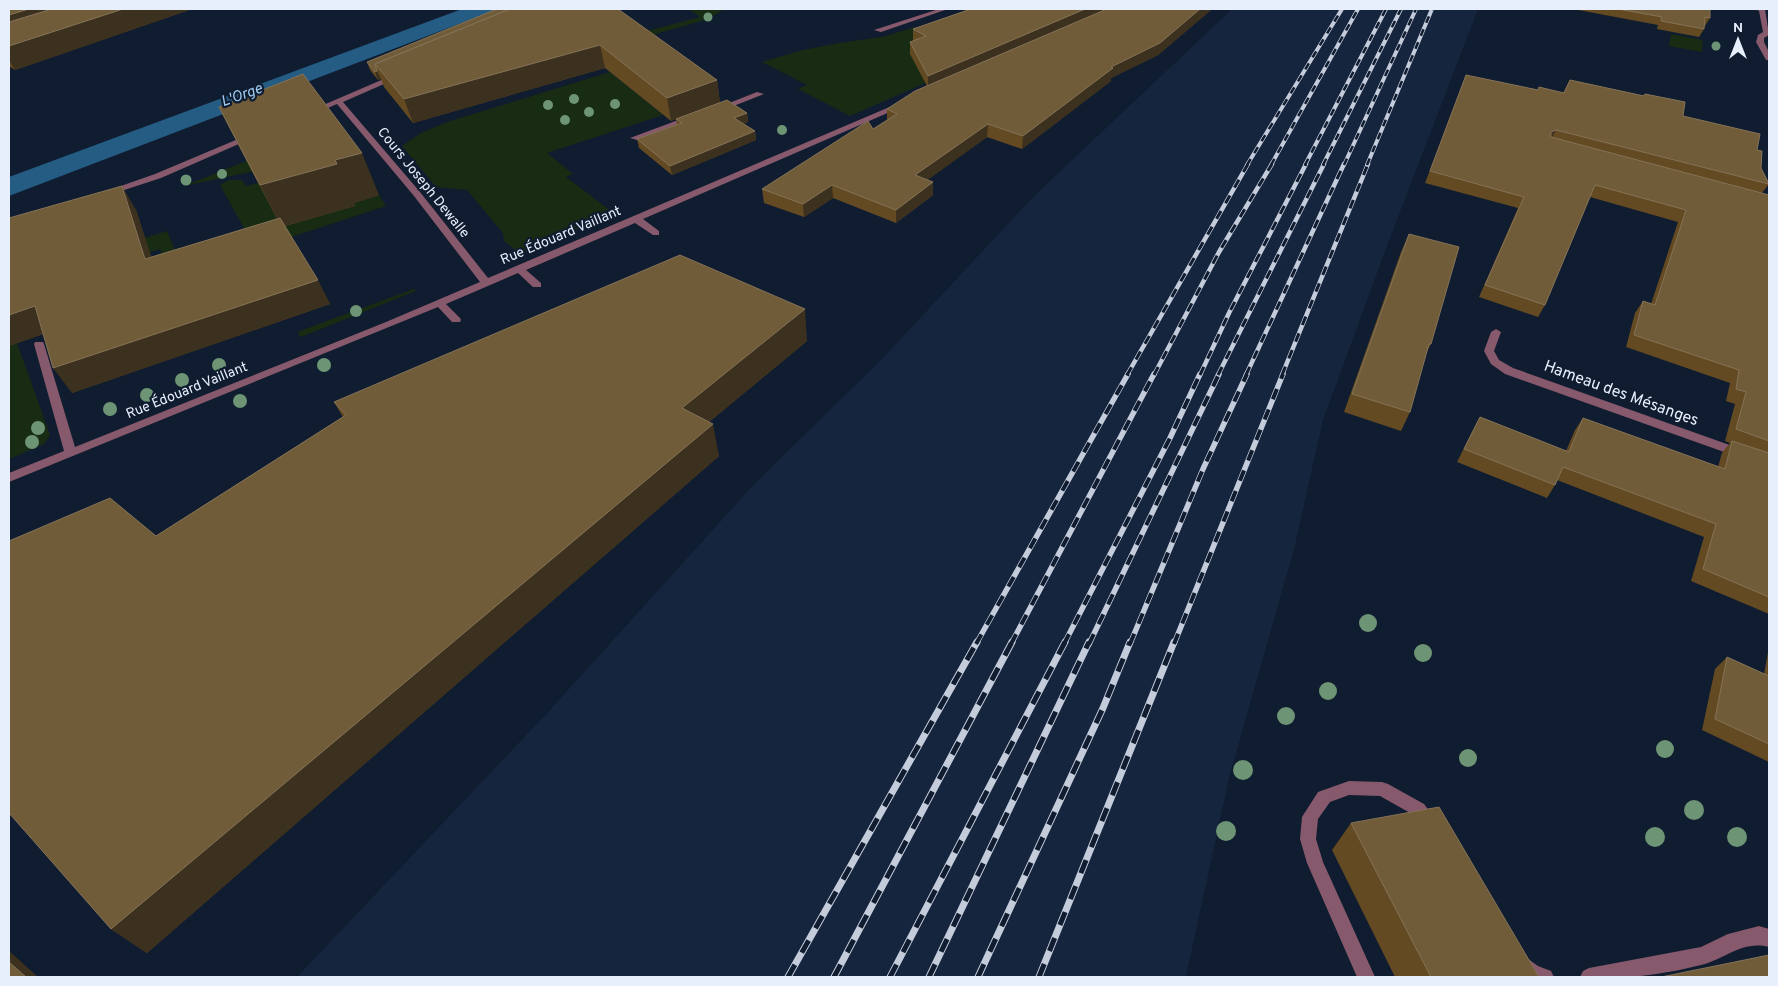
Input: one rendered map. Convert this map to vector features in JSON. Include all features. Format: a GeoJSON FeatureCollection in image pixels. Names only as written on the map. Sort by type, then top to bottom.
{"type":"FeatureCollection","features":[{"type":"Feature","properties":{"kind":"street"},"geometry":{"type":"LineString","coordinates":[[878,30],[945,9]]}},
{"type":"Feature","properties":{"kind":"street"},"geometry":{"type":"LineString","coordinates":[[1761,9],[1768,34],[1761,36],[1760,42],[1769,58]]}},
{"type":"Feature","properties":{"kind":"street"},"geometry":{"type":"LineString","coordinates":[[302,116],[400,75]]}},
{"type":"Feature","properties":{"kind":"street"},"geometry":{"type":"LineString","coordinates":[[706,113],[760,94]]}},
{"type":"Feature","properties":{"kind":"street","name":"Cours Joseph Dewalle"},"geometry":{"type":"LineString","coordinates":[[338,101],[417,194],[486,283]]}},
{"type":"Feature","properties":{"kind":"street","name":"Rue Édouard Vaillant"},"geometry":{"type":"LineString","coordinates":[[9,478],[439,303],[911,101]]}},
{"type":"Feature","properties":{"kind":"street"},"geometry":{"type":"LineString","coordinates":[[634,138],[697,116]]}},
{"type":"Feature","properties":{"kind":"street"},"geometry":{"type":"LineString","coordinates":[[96,196],[158,176],[257,135]]}},
{"type":"Feature","properties":{"kind":"street"},"geometry":{"type":"LineString","coordinates":[[636,219],[656,233]]}},
{"type":"Feature","properties":{"kind":"street"},"geometry":{"type":"LineString","coordinates":[[519,269],[537,285]]}},
{"type":"Feature","properties":{"kind":"street"},"geometry":{"type":"LineString","coordinates":[[439,303],[456,320]]}},
{"type":"Feature","properties":{"kind":"street","name":"Hameau des Mésanges"},"geometry":{"type":"LineString","coordinates":[[1496,332],[1489,351],[1496,362],[1509,371],[1769,464]]}},
{"type":"Feature","properties":{"kind":"street"},"geometry":{"type":"LineString","coordinates":[[39,344],[71,453]]}},
{"type":"Feature","properties":{"kind":"street"},"geometry":{"type":"LineString","coordinates":[[1366,977],[1315,863],[1308,839],[1310,817],[1324,798],[1349,788],[1382,789],[1418,808],[1440,835]]}},
{"type":"Feature","properties":{"kind":"street"},"geometry":{"type":"LineString","coordinates":[[1589,977],[1703,956],[1728,942],[1759,935],[1769,938]]}},
{"type":"Feature","properties":{"kind":"street"},"geometry":{"type":"LineString","coordinates":[[1509,951],[1533,973],[1545,977]]}},
{"type":"Feature","properties":{"kind":"shaded area"},"geometry":{"type":"Polygon","coordinates":[[[1232,9],[1478,9],[1390,238],[1323,420],[1295,545],[1229,778],[1186,977],[297,977],[550,710],[756,482],[880,361],[1034,196],[1232,9]]]}},
{"type":"Feature","properties":{"kind":"green space"},"geometry":{"type":"Polygon","coordinates":[[[689,9],[725,9],[705,20],[645,37],[624,37],[700,17],[689,9]]]}},
{"type":"Feature","properties":{"kind":"green space"},"geometry":{"type":"Polygon","coordinates":[[[915,27],[983,58],[850,116],[798,89],[807,85],[762,62],[803,50],[882,37],[915,27]]]}},
{"type":"Feature","properties":{"kind":"green space"},"geometry":{"type":"Polygon","coordinates":[[[1671,34],[1703,40],[1702,52],[1669,46],[1671,34]]]}},
{"type":"Feature","properties":{"kind":"green space"},"geometry":{"type":"Polygon","coordinates":[[[610,72],[663,115],[547,153],[573,174],[566,177],[615,214],[520,254],[504,241],[503,233],[467,190],[436,187],[402,146],[421,133],[447,122],[610,72]]]}},
{"type":"Feature","properties":{"kind":"green space"},"geometry":{"type":"Polygon","coordinates":[[[333,126],[259,170],[184,186],[333,126]]]}},
{"type":"Feature","properties":{"kind":"green space"},"geometry":{"type":"Polygon","coordinates":[[[229,180],[242,180],[246,186],[258,183],[280,225],[355,206],[354,203],[379,195],[386,206],[221,260],[251,241],[220,185],[229,180]]]}},
{"type":"Feature","properties":{"kind":"green space"},"geometry":{"type":"Polygon","coordinates":[[[167,231],[175,250],[166,262],[160,249],[9,296],[128,243],[167,231]]]}},
{"type":"Feature","properties":{"kind":"green space"},"geometry":{"type":"Polygon","coordinates":[[[414,289],[416,291],[301,337],[297,332],[414,289]]]}},
{"type":"Feature","properties":{"kind":"green space"},"geometry":{"type":"Polygon","coordinates":[[[17,343],[50,435],[44,444],[9,459],[9,346],[17,343]]]}},
{"type":"Feature","properties":{"kind":"water","name":"L'Orge"},"geometry":{"type":"Polygon","coordinates":[[[462,9],[498,9],[9,196],[9,177],[462,9]]]}},
{"type":"Feature","properties":{"kind":"building"},"geometry":{"type":"Polygon","coordinates":[[[9,9],[29,9],[9,15],[9,9]]]}},
{"type":"Feature","properties":{"kind":"building"},"geometry":{"type":"Polygon","coordinates":[[[52,9],[123,9],[9,46],[9,22],[52,9]]]}},
{"type":"Feature","properties":{"kind":"building"},"geometry":{"type":"Polygon","coordinates":[[[497,9],[508,10],[375,64],[377,71],[375,72],[367,62],[497,9]]]}},
{"type":"Feature","properties":{"kind":"building"},"geometry":{"type":"Polygon","coordinates":[[[510,9],[618,9],[717,80],[667,98],[600,45],[404,99],[375,64],[510,9]]]}},
{"type":"Feature","properties":{"kind":"building"},"geometry":{"type":"Polygon","coordinates":[[[971,9],[1085,9],[928,76],[910,42],[926,36],[913,29],[971,9]]]}},
{"type":"Feature","properties":{"kind":"building"},"geometry":{"type":"Polygon","coordinates":[[[1107,9],[1200,9],[1160,43],[1111,67],[1113,68],[1023,136],[988,124],[915,175],[933,182],[896,210],[832,185],[803,204],[762,189],[868,121],[873,129],[897,114],[887,109],[915,91],[1107,9]]]}},
{"type":"Feature","properties":{"kind":"building"},"geometry":{"type":"Polygon","coordinates":[[[1618,9],[1710,9],[1710,18],[1705,17],[1704,29],[1661,21],[1662,17],[1618,9]]]}},
{"type":"Feature","properties":{"kind":"building"},"geometry":{"type":"Polygon","coordinates":[[[303,74],[362,153],[335,160],[337,164],[260,185],[219,107],[303,74]]]}},
{"type":"Feature","properties":{"kind":"building"},"geometry":{"type":"Polygon","coordinates":[[[1466,75],[1538,90],[1539,87],[1564,93],[1570,80],[1644,96],[1645,94],[1685,102],[1683,116],[1760,134],[1757,150],[1762,151],[1761,168],[1769,184],[1556,130],[1551,132],[1551,137],[1769,195],[1769,441],[1736,429],[1746,392],[1736,389],[1739,370],[1634,335],[1643,301],[1655,305],[1686,210],[1595,185],[1545,305],[1485,285],[1524,197],[1430,171],[1466,75]]]}},
{"type":"Feature","properties":{"kind":"building"},"geometry":{"type":"Polygon","coordinates":[[[727,100],[747,113],[734,118],[755,131],[670,166],[637,139],[682,123],[676,119],[727,100]]]}},
{"type":"Feature","properties":{"kind":"building"},"geometry":{"type":"Polygon","coordinates":[[[122,186],[145,259],[280,218],[318,280],[53,368],[35,306],[9,315],[9,218],[122,186]]]}},
{"type":"Feature","properties":{"kind":"building"},"geometry":{"type":"Polygon","coordinates":[[[1409,234],[1459,247],[1410,412],[1352,394],[1409,234]]]}},
{"type":"Feature","properties":{"kind":"building"},"geometry":{"type":"Polygon","coordinates":[[[680,255],[805,309],[682,408],[713,424],[111,929],[9,813],[9,541],[110,498],[156,536],[346,415],[334,402],[680,255]]]}},
{"type":"Feature","properties":{"kind":"building"},"geometry":{"type":"Polygon","coordinates":[[[1480,417],[1569,452],[1583,418],[1725,469],[1732,441],[1769,453],[1769,597],[1703,569],[1716,524],[1563,467],[1555,485],[1464,449],[1480,417]]]}},
{"type":"Feature","properties":{"kind":"building"},"geometry":{"type":"Polygon","coordinates":[[[1727,657],[1769,676],[1769,744],[1715,719],[1727,657]]]}},
{"type":"Feature","properties":{"kind":"building"},"geometry":{"type":"Polygon","coordinates":[[[1439,807],[1539,977],[1431,977],[1351,823],[1439,807]]]}},
{"type":"Feature","properties":{"kind":"building"},"geometry":{"type":"Polygon","coordinates":[[[1769,955],[1769,977],[1661,977],[1769,955]]]}},
{"type":"Feature","properties":{"kind":"building"},"geometry":{"type":"Polygon","coordinates":[[[9,962],[26,977],[9,977],[9,962]]]}},
{"type":"Feature","properties":{"kind":"railway"},"geometry":{"type":"LineString","coordinates":[[1247,165],[1342,9]]}},
{"type":"Feature","properties":{"kind":"railway"},"geometry":{"type":"LineString","coordinates":[[1271,165],[1358,9]]}},
{"type":"Feature","properties":{"kind":"railway"},"geometry":{"type":"LineString","coordinates":[[1305,165],[1386,9]]}},
{"type":"Feature","properties":{"kind":"railway"},"geometry":{"type":"LineString","coordinates":[[1323,165],[1401,9]]}},
{"type":"Feature","properties":{"kind":"railway"},"geometry":{"type":"LineString","coordinates":[[1344,165],[1416,9]]}},
{"type":"Feature","properties":{"kind":"railway"},"geometry":{"type":"LineString","coordinates":[[1367,165],[1432,9]]}},
{"type":"Feature","properties":{"kind":"railway"},"geometry":{"type":"LineString","coordinates":[[1127,375],[1248,164]]}},
{"type":"Feature","properties":{"kind":"railway"},"geometry":{"type":"LineString","coordinates":[[1154,375],[1219,252],[1272,164]]}},
{"type":"Feature","properties":{"kind":"railway"},"geometry":{"type":"LineString","coordinates":[[1200,375],[1229,313],[1306,164]]}},
{"type":"Feature","properties":{"kind":"railway"},"geometry":{"type":"LineString","coordinates":[[1218,375],[1324,164]]}},
{"type":"Feature","properties":{"kind":"railway"},"geometry":{"type":"LineString","coordinates":[[1246,375],[1344,164]]}},
{"type":"Feature","properties":{"kind":"railway"},"geometry":{"type":"LineString","coordinates":[[1282,375],[1368,164]]}},
{"type":"Feature","properties":{"kind":"railway"},"geometry":{"type":"LineString","coordinates":[[976,644],[1128,374]]}},
{"type":"Feature","properties":{"kind":"railway"},"geometry":{"type":"LineString","coordinates":[[1011,644],[1154,374]]}},
{"type":"Feature","properties":{"kind":"railway"},"geometry":{"type":"LineString","coordinates":[[1064,644],[1170,438],[1200,374]]}},
{"type":"Feature","properties":{"kind":"railway"},"geometry":{"type":"LineString","coordinates":[[1089,644],[1219,374]]}},
{"type":"Feature","properties":{"kind":"railway"},"geometry":{"type":"LineString","coordinates":[[1130,644],[1203,469],[1247,374]]}},
{"type":"Feature","properties":{"kind":"railway"},"geometry":{"type":"LineString","coordinates":[[1174,644],[1283,374]]}},
{"type":"Feature","properties":{"kind":"railway"},"geometry":{"type":"LineString","coordinates":[[788,977],[977,642]]}},
{"type":"Feature","properties":{"kind":"railway"},"geometry":{"type":"LineString","coordinates":[[834,977],[1012,642]]}},
{"type":"Feature","properties":{"kind":"railway"},"geometry":{"type":"LineString","coordinates":[[890,977],[1065,642]]}},
{"type":"Feature","properties":{"kind":"railway"},"geometry":{"type":"LineString","coordinates":[[929,977],[1089,642]]}},
{"type":"Feature","properties":{"kind":"railway"},"geometry":{"type":"LineString","coordinates":[[978,977],[1103,708],[1130,642]]}},
{"type":"Feature","properties":{"kind":"railway"},"geometry":{"type":"LineString","coordinates":[[1039,977],[1174,642]]}}]}
